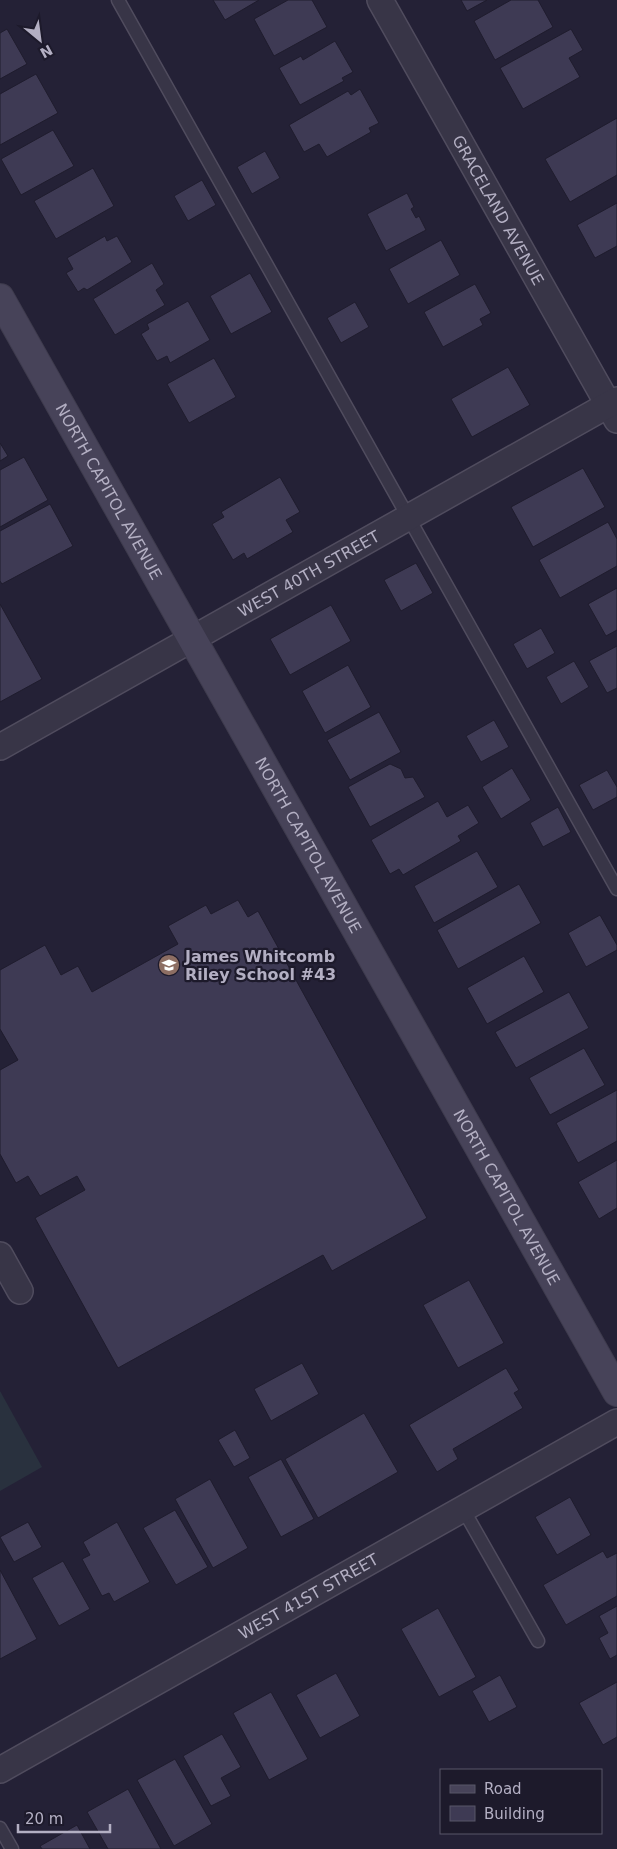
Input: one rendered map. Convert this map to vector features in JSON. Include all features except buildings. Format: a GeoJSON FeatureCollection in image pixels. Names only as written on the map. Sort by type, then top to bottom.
{"type":"FeatureCollection","features":[{"type":"Feature","properties":{"kind":"main road","name":"NORTH CAPITOL AVENUE"},"geometry":{"type":"LineString","coordinates":[[0,298],[617,1392]]}},
{"type":"Feature","properties":{"kind":"street","name":"GRACELAND AVENUE"},"geometry":{"type":"LineString","coordinates":[[380,0],[614,408]]}},
{"type":"Feature","properties":{"kind":"street","name":"WEST 40TH STREET"},"geometry":{"type":"LineString","coordinates":[[0,747],[409,517],[614,408]]}},
{"type":"Feature","properties":{"kind":"street"},"geometry":{"type":"LineString","coordinates":[[0,1255],[20,1291]]}},
{"type":"Feature","properties":{"kind":"street","name":"WEST 41ST STREET"},"geometry":{"type":"LineString","coordinates":[[0,1770],[617,1422]]}},
{"type":"Feature","properties":{"kind":"lane"},"geometry":{"type":"LineString","coordinates":[[118,0],[617,889]]}},
{"type":"Feature","properties":{"kind":"lane"},"geometry":{"type":"LineString","coordinates":[[463,1509],[538,1641]]}},
{"type":"Feature","properties":{"kind":"lane"},"geometry":{"type":"LineString","coordinates":[[0,1828],[12,1849]]}},
{"type":"Feature","properties":{"kind":"shaded area"},"geometry":{"type":"Polygon","coordinates":[[[0,1391],[42,1467],[0,1491],[0,1391]]]}},
{"type":"Feature","properties":{"kind":"place","name":"James Whitcomb Riley School #43"},"geometry":{"type":"Point","coordinates":[169,965]}}]}
